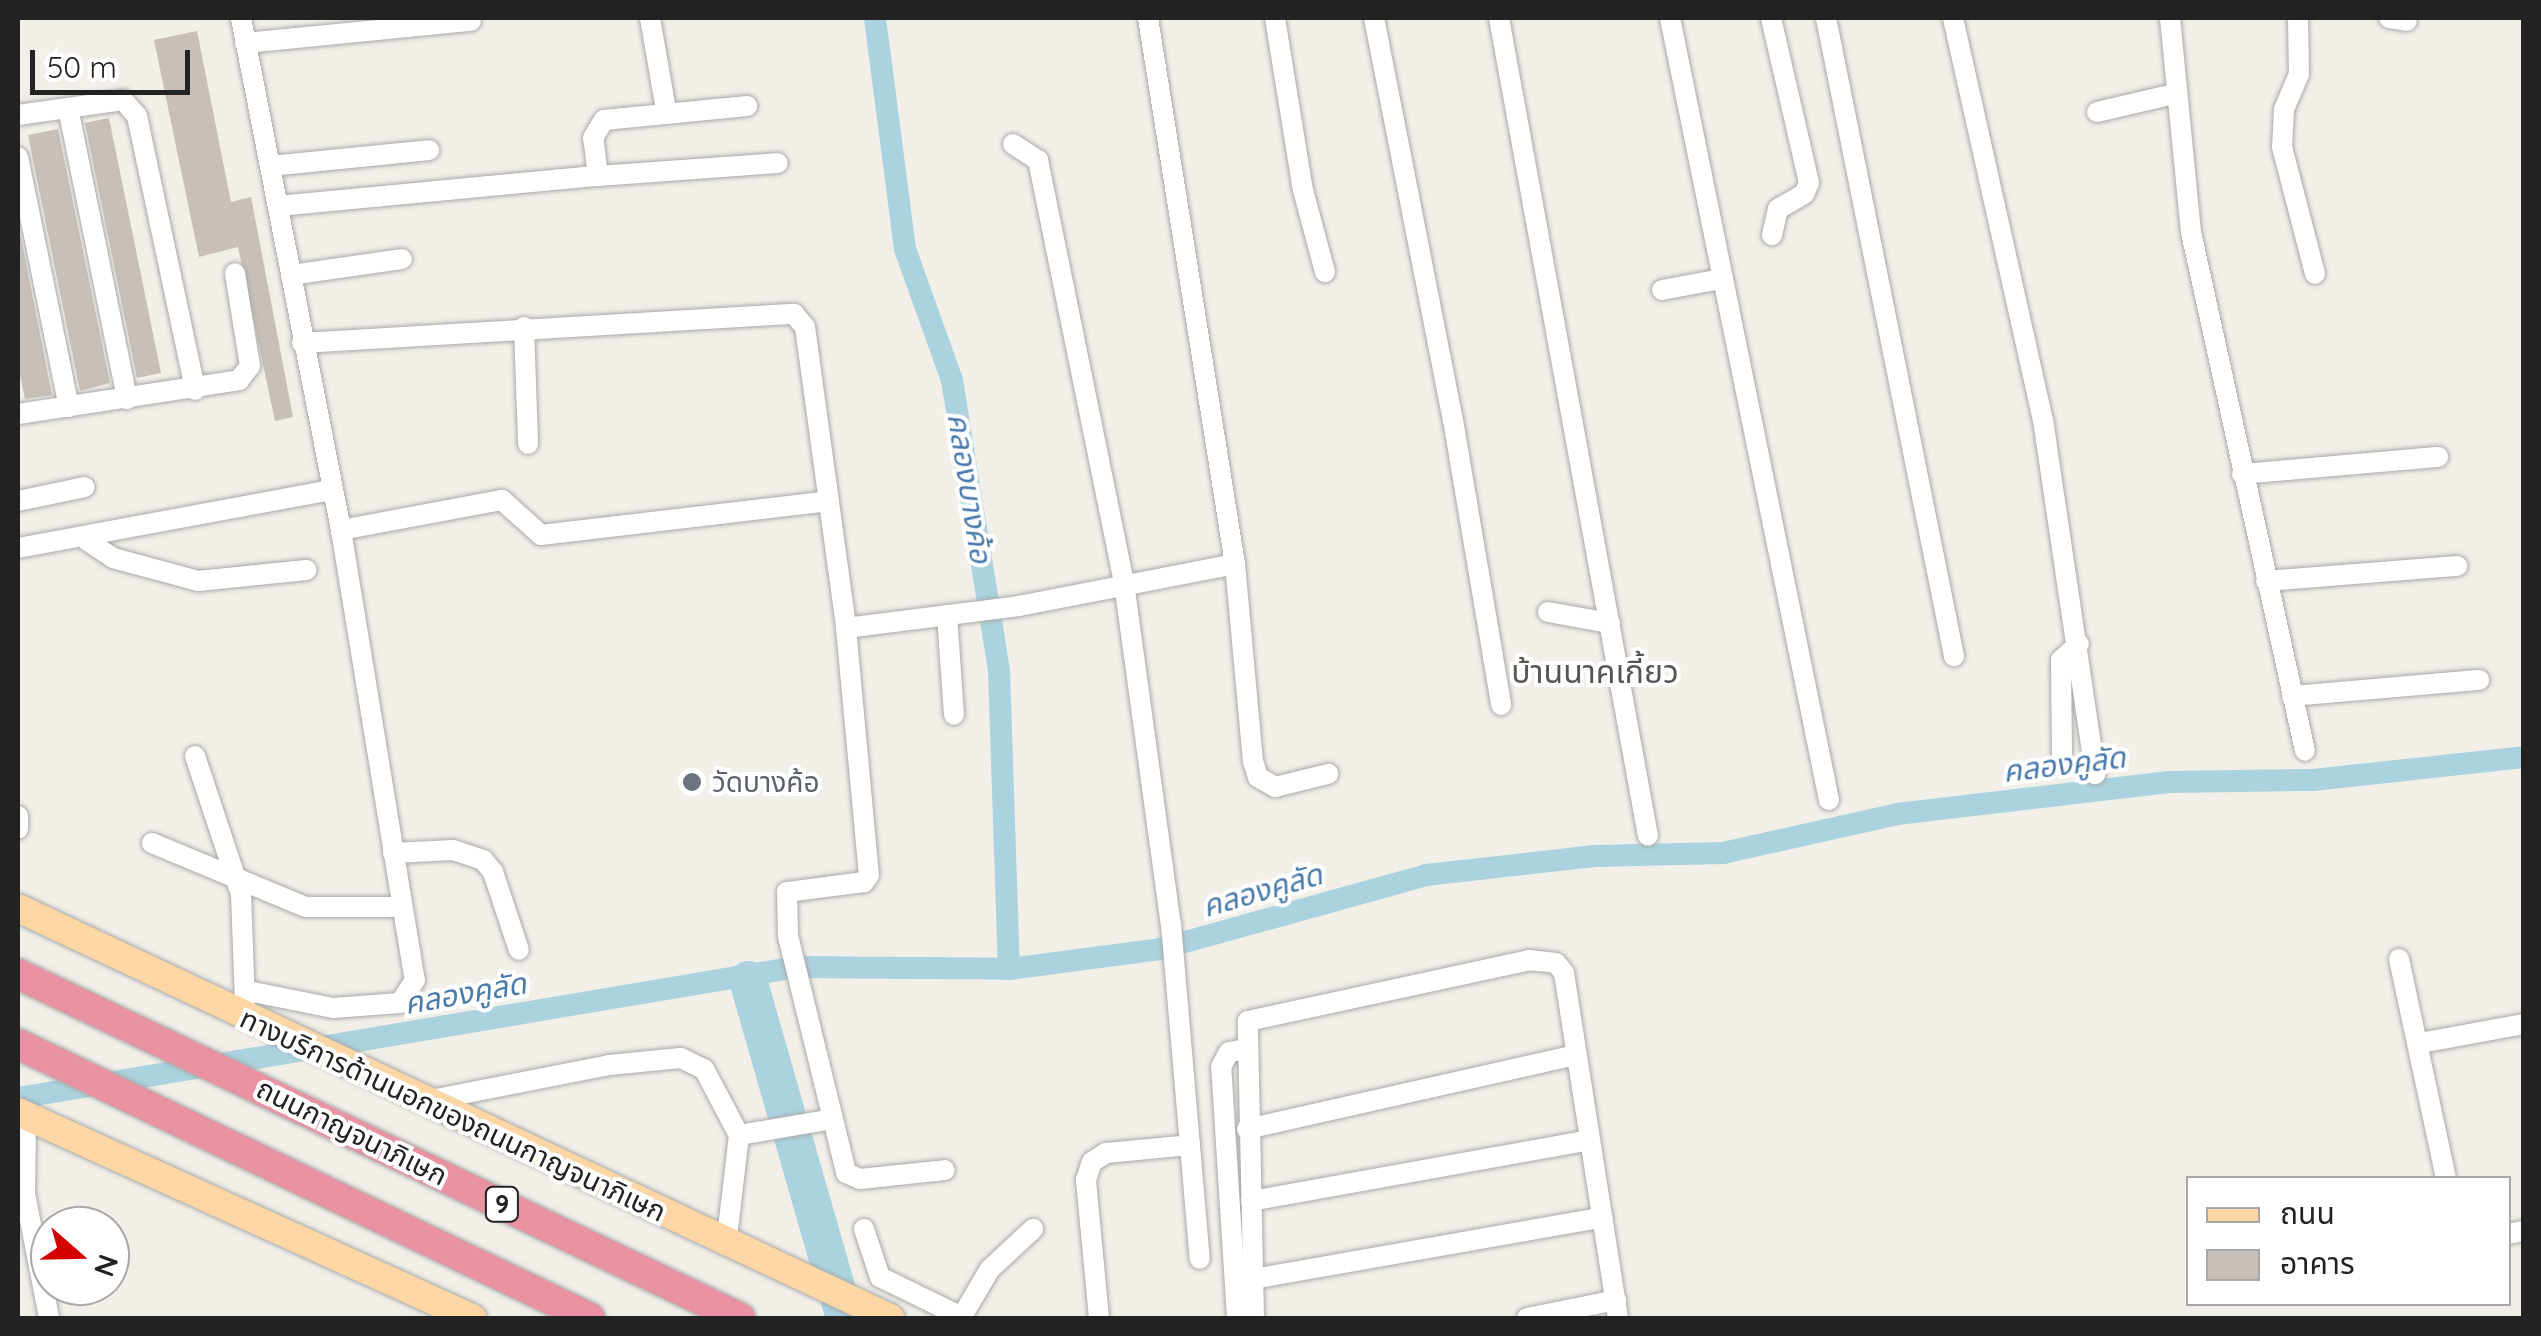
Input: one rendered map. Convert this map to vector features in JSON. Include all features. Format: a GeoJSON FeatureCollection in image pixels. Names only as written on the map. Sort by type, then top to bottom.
{"type":"FeatureCollection","features":[{"type":"Feature","properties":{"kind":"highway","name":"ถนนกาญจนาภิเษก"},"geometry":{"type":"LineString","coordinates":[[18,974],[740,1318]]}},
{"type":"Feature","properties":{"kind":"highway"},"geometry":{"type":"LineString","coordinates":[[24,1047],[590,1318]]}},
{"type":"Feature","properties":{"kind":"highway"},"geometry":{"type":"LineString","coordinates":[[506,1281],[522,1306],[541,1318]]}},
{"type":"Feature","properties":{"kind":"main road","name":"ทางบริการด้านนอกของถนนกาญจนาภิเษก"},"geometry":{"type":"LineString","coordinates":[[18,908],[252,1011],[426,1101],[726,1245],[890,1318]]}},
{"type":"Feature","properties":{"kind":"main road"},"geometry":{"type":"LineString","coordinates":[[22,1114],[473,1318]]}},
{"type":"Feature","properties":{"kind":"street"},"geometry":{"type":"LineString","coordinates":[[195,756],[237,878],[252,1011],[408,1000],[415,980],[341,530],[240,18]]}},
{"type":"Feature","properties":{"kind":"street"},"geometry":{"type":"LineString","coordinates":[[650,18],[666,110]]}},
{"type":"Feature","properties":{"kind":"street"},"geometry":{"type":"LineString","coordinates":[[1148,18],[1236,564],[1258,776],[1275,786],[1328,774]]}},
{"type":"Feature","properties":{"kind":"street"},"geometry":{"type":"LineString","coordinates":[[1275,18],[1304,190],[1325,272]]}},
{"type":"Feature","properties":{"kind":"street"},"geometry":{"type":"LineString","coordinates":[[1374,18],[1453,420],[1501,705]]}},
{"type":"Feature","properties":{"kind":"street"},"geometry":{"type":"LineString","coordinates":[[1498,18],[1648,836]]}},
{"type":"Feature","properties":{"kind":"street"},"geometry":{"type":"LineString","coordinates":[[1670,18],[1830,800]]}},
{"type":"Feature","properties":{"kind":"street"},"geometry":{"type":"LineString","coordinates":[[1771,18],[1808,182],[1804,194],[1778,209],[1772,234]]}},
{"type":"Feature","properties":{"kind":"street"},"geometry":{"type":"LineString","coordinates":[[1826,18],[1954,656]]}},
{"type":"Feature","properties":{"kind":"street"},"geometry":{"type":"LineString","coordinates":[[1953,18],[2022,310],[2079,644],[2095,774]]}},
{"type":"Feature","properties":{"kind":"street"},"geometry":{"type":"LineString","coordinates":[[2170,18],[2174,94],[2191,232],[2305,751]]}},
{"type":"Feature","properties":{"kind":"street"},"geometry":{"type":"LineString","coordinates":[[2298,18],[2300,74],[2284,110],[2282,148],[2315,274]]}},
{"type":"Feature","properties":{"kind":"street"},"geometry":{"type":"LineString","coordinates":[[245,43],[471,21]]}},
{"type":"Feature","properties":{"kind":"street"},"geometry":{"type":"LineString","coordinates":[[2096,112],[2174,94]]}},
{"type":"Feature","properties":{"kind":"street"},"geometry":{"type":"LineString","coordinates":[[18,115],[123,100],[137,116],[195,390]]}},
{"type":"Feature","properties":{"kind":"street"},"geometry":{"type":"LineString","coordinates":[[598,176],[592,152],[600,123],[666,110],[748,106]]}},
{"type":"Feature","properties":{"kind":"street"},"geometry":{"type":"LineString","coordinates":[[68,108],[127,399]]}},
{"type":"Feature","properties":{"kind":"street"},"geometry":{"type":"LineString","coordinates":[[1013,144],[1038,160],[1124,583],[1174,958],[1200,1259]]}},
{"type":"Feature","properties":{"kind":"street"},"geometry":{"type":"LineString","coordinates":[[270,166],[430,150]]}},
{"type":"Feature","properties":{"kind":"street"},"geometry":{"type":"LineString","coordinates":[[18,157],[69,407]]}},
{"type":"Feature","properties":{"kind":"street"},"geometry":{"type":"LineString","coordinates":[[278,206],[778,163]]}},
{"type":"Feature","properties":{"kind":"street"},"geometry":{"type":"LineString","coordinates":[[291,276],[402,259]]}},
{"type":"Feature","properties":{"kind":"street"},"geometry":{"type":"LineString","coordinates":[[18,414],[195,390],[239,380],[250,366],[235,273]]}},
{"type":"Feature","properties":{"kind":"street"},"geometry":{"type":"LineString","coordinates":[[1662,290],[1721,278]]}},
{"type":"Feature","properties":{"kind":"street"},"geometry":{"type":"LineString","coordinates":[[302,343],[794,314],[805,326],[846,628],[869,875],[864,882],[787,892],[788,936],[829,1120],[852,1177],[945,1170]]}},
{"type":"Feature","properties":{"kind":"street"},"geometry":{"type":"LineString","coordinates":[[524,327],[528,444]]}},
{"type":"Feature","properties":{"kind":"street"},"geometry":{"type":"LineString","coordinates":[[2242,474],[2438,457]]}},
{"type":"Feature","properties":{"kind":"street"},"geometry":{"type":"LineString","coordinates":[[18,501],[86,487]]}},
{"type":"Feature","properties":{"kind":"street"},"geometry":{"type":"LineString","coordinates":[[18,548],[331,490]]}},
{"type":"Feature","properties":{"kind":"street"},"geometry":{"type":"LineString","coordinates":[[341,530],[502,500],[520,509],[541,534],[829,501]]}},
{"type":"Feature","properties":{"kind":"street"},"geometry":{"type":"LineString","coordinates":[[82,538],[113,558],[198,581],[306,570]]}},
{"type":"Feature","properties":{"kind":"street"},"geometry":{"type":"LineString","coordinates":[[846,628],[1020,606],[1236,564]]}},
{"type":"Feature","properties":{"kind":"street"},"geometry":{"type":"LineString","coordinates":[[2266,582],[2457,566]]}},
{"type":"Feature","properties":{"kind":"street"},"geometry":{"type":"LineString","coordinates":[[1548,612],[1610,624]]}},
{"type":"Feature","properties":{"kind":"street"},"geometry":{"type":"LineString","coordinates":[[947,615],[954,716]]}},
{"type":"Feature","properties":{"kind":"street"},"geometry":{"type":"LineString","coordinates":[[2062,756],[2059,676],[2062,660],[2079,644]]}},
{"type":"Feature","properties":{"kind":"street"},"geometry":{"type":"LineString","coordinates":[[2292,696],[2479,680]]}},
{"type":"Feature","properties":{"kind":"street"},"geometry":{"type":"LineString","coordinates":[[18,816],[18,829]]}},
{"type":"Feature","properties":{"kind":"street"},"geometry":{"type":"LineString","coordinates":[[152,844],[306,907],[401,907]]}},
{"type":"Feature","properties":{"kind":"street"},"geometry":{"type":"LineString","coordinates":[[393,853],[453,850],[483,860],[493,872],[519,950]]}},
{"type":"Feature","properties":{"kind":"street"},"geometry":{"type":"LineString","coordinates":[[2399,959],[2446,1176]]}},
{"type":"Feature","properties":{"kind":"street"},"geometry":{"type":"LineString","coordinates":[[1254,1318],[1246,1024],[1264,1014],[1529,960],[1556,963],[1564,973],[1617,1309],[1527,1318]]}},
{"type":"Feature","properties":{"kind":"street"},"geometry":{"type":"LineString","coordinates":[[2420,1043],[2524,1024]]}},
{"type":"Feature","properties":{"kind":"street"},"geometry":{"type":"LineString","coordinates":[[1237,1318],[1221,1067],[1229,1052],[1246,1049]]}},
{"type":"Feature","properties":{"kind":"street"},"geometry":{"type":"LineString","coordinates":[[1247,1129],[1576,1055]]}},
{"type":"Feature","properties":{"kind":"street"},"geometry":{"type":"LineString","coordinates":[[426,1101],[682,1058],[704,1068],[721,1090],[739,1135],[726,1245]]}},
{"type":"Feature","properties":{"kind":"street"},"geometry":{"type":"LineString","coordinates":[[22,1114],[25,1194],[49,1318]]}},
{"type":"Feature","properties":{"kind":"street"},"geometry":{"type":"LineString","coordinates":[[739,1135],[829,1120]]}},
{"type":"Feature","properties":{"kind":"street"},"geometry":{"type":"LineString","coordinates":[[1251,1201],[1590,1140]]}},
{"type":"Feature","properties":{"kind":"street"},"geometry":{"type":"LineString","coordinates":[[1100,1318],[1086,1180],[1092,1162],[1106,1153],[1190,1144]]}},
{"type":"Feature","properties":{"kind":"street"},"geometry":{"type":"LineString","coordinates":[[1253,1280],[1603,1218]]}},
{"type":"Feature","properties":{"kind":"street"},"geometry":{"type":"LineString","coordinates":[[864,1229],[880,1276],[961,1318],[990,1269],[1033,1229]]}},
{"type":"Feature","properties":{"kind":"building"},"geometry":{"type":"Polygon","coordinates":[[[197,31],[231,202],[251,197],[293,417],[275,421],[238,247],[199,257],[154,40],[197,31]]]}},
{"type":"Feature","properties":{"kind":"building"},"geometry":{"type":"Polygon","coordinates":[[[109,118],[161,373],[137,378],[85,123],[109,118]]]}},
{"type":"Feature","properties":{"kind":"building"},"geometry":{"type":"Polygon","coordinates":[[[58,129],[110,383],[80,391],[28,135],[58,129]]]}},
{"type":"Feature","properties":{"kind":"building"},"geometry":{"type":"Polygon","coordinates":[[[18,223],[52,395],[25,399],[18,365],[18,223]]]}},
{"type":"Feature","properties":{"kind":"waterway","name":"คลองบางค้อ"},"geometry":{"type":"LineString","coordinates":[[875,18],[905,249],[952,380],[999,670],[1009,969]]}},
{"type":"Feature","properties":{"kind":"waterway","name":"คลองคูลัด"},"geometry":{"type":"LineString","coordinates":[[18,1098],[797,967],[1009,969],[1160,949],[1426,875],[1595,856],[1723,853],[1897,814],[2169,782],[2313,780],[2524,757]]}},
{"type":"Feature","properties":{"kind":"waterway","name":"คลองบางค้อ"},"geometry":{"type":"LineString","coordinates":[[748,980],[845,1318]]}},
{"type":"Feature","properties":{"kind":"place","name":"วัดบางค้อ"},"geometry":{"type":"Point","coordinates":[692,782]}},
{"type":"Feature","properties":{"kind":"district","name":"บ้านนาคเกี้ยว"},"geometry":{"type":"Point","coordinates":[1595,671]}}]}
